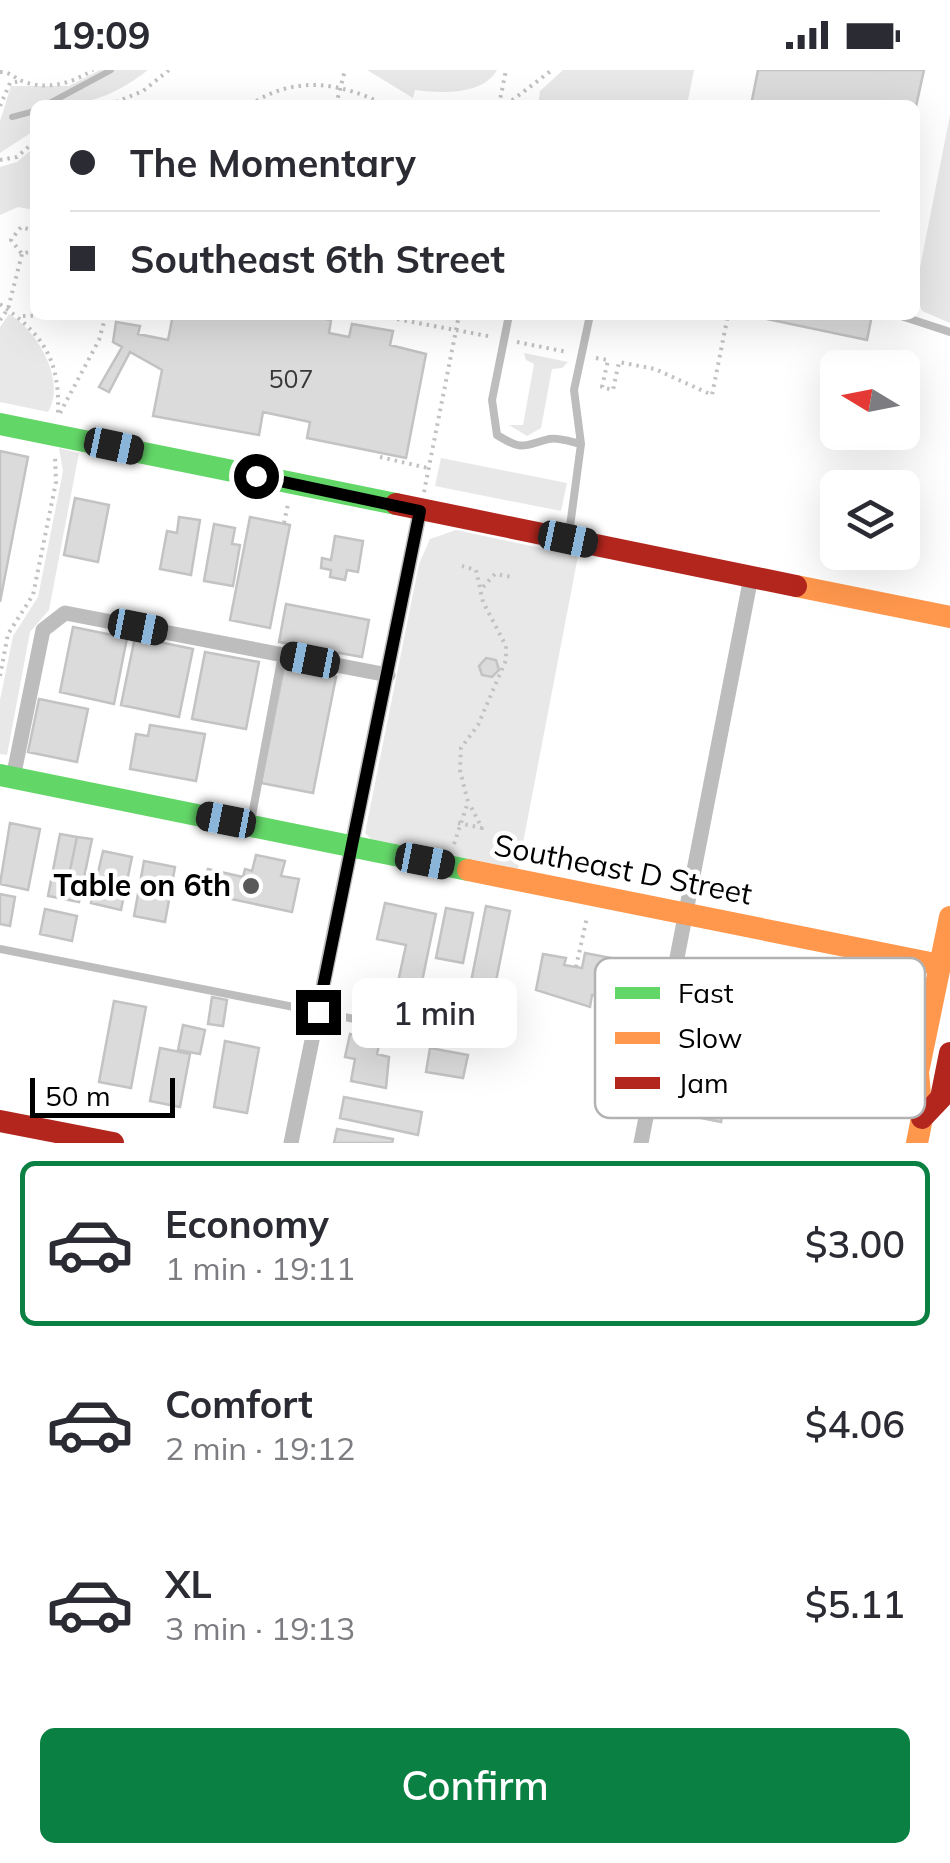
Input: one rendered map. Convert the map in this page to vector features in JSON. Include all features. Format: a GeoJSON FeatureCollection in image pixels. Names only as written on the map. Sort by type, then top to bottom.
{"type":"FeatureCollection","features":[{"type":"Feature","properties":{"kind":"street"},"geometry":{"type":"LineString","coordinates":[[0,424],[950,617]]}},
{"type":"Feature","properties":{"kind":"street"},"geometry":{"type":"LineString","coordinates":[[292,1143],[420,511]]}},
{"type":"Feature","properties":{"kind":"street"},"geometry":{"type":"LineString","coordinates":[[677,958],[751,577]]}},
{"type":"Feature","properties":{"kind":"street"},"geometry":{"type":"LineString","coordinates":[[7,776],[44,630],[65,613],[388,676]]}},
{"type":"Feature","properties":{"kind":"street","name":"Southeast D Street"},"geometry":{"type":"LineString","coordinates":[[7,776],[910,958]]}},
{"type":"Feature","properties":{"kind":"street"},"geometry":{"type":"LineString","coordinates":[[925,1038],[950,917]]}},
{"type":"Feature","properties":{"kind":"street","name":"Southeast D Street"},"geometry":{"type":"LineString","coordinates":[[925,961],[940,964]]}},
{"type":"Feature","properties":{"kind":"street"},"geometry":{"type":"LineString","coordinates":[[925,1115],[941,1098],[950,1054]]}},
{"type":"Feature","properties":{"kind":"street"},"geometry":{"type":"LineString","coordinates":[[641,1143],[646,1118]]}},
{"type":"Feature","properties":{"kind":"street"},"geometry":{"type":"LineString","coordinates":[[917,1143],[922,1118]]}},
{"type":"Feature","properties":{"kind":"street"},"geometry":{"type":"LineString","coordinates":[[0,1121],[113,1143]]}},
{"type":"Feature","properties":{"kind":"lane"},"geometry":{"type":"LineString","coordinates":[[509,320],[492,400],[497,435],[516,446],[534,447],[552,438],[581,444]]}},
{"type":"Feature","properties":{"kind":"lane"},"geometry":{"type":"LineString","coordinates":[[568,539],[581,444],[574,390],[589,320]]}},
{"type":"Feature","properties":{"kind":"lane"},"geometry":{"type":"LineString","coordinates":[[913,320],[950,332]]}},
{"type":"Feature","properties":{"kind":"lane"},"geometry":{"type":"LineString","coordinates":[[250,826],[282,655]]}},
{"type":"Feature","properties":{"kind":"lane"},"geometry":{"type":"LineString","coordinates":[[0,950],[481,1044]]}},
{"type":"Feature","properties":{"kind":"path"},"geometry":{"type":"LineString","coordinates":[[0,72],[22,80],[69,84],[93,70]]}},
{"type":"Feature","properties":{"kind":"path"},"geometry":{"type":"LineString","coordinates":[[122,100],[143,92],[168,70]]}},
{"type":"Feature","properties":{"kind":"path"},"geometry":{"type":"LineString","coordinates":[[337,100],[345,70]]}},
{"type":"Feature","properties":{"kind":"path"},"geometry":{"type":"LineString","coordinates":[[503,100],[506,70]]}},
{"type":"Feature","properties":{"kind":"path"},"geometry":{"type":"LineString","coordinates":[[517,99],[552,70]]}},
{"type":"Feature","properties":{"kind":"path"},"geometry":{"type":"LineString","coordinates":[[0,106],[10,84],[22,80]]}},
{"type":"Feature","properties":{"kind":"path"},"geometry":{"type":"LineString","coordinates":[[260,100],[293,84],[340,87],[372,100]]}},
{"type":"Feature","properties":{"kind":"path"},"geometry":{"type":"LineString","coordinates":[[0,160],[17,156],[30,145]]}},
{"type":"Feature","properties":{"kind":"path"},"geometry":{"type":"LineString","coordinates":[[22,254],[12,245],[14,232],[26,226],[30,228]]}},
{"type":"Feature","properties":{"kind":"path"},"geometry":{"type":"LineString","coordinates":[[22,254],[30,252]]}},
{"type":"Feature","properties":{"kind":"path"},"geometry":{"type":"LineString","coordinates":[[0,320],[8,309],[22,254]]}},
{"type":"Feature","properties":{"kind":"path"},"geometry":{"type":"LineString","coordinates":[[0,304],[38,333],[50,358],[58,418],[99,340],[105,320]]}},
{"type":"Feature","properties":{"kind":"path"},"geometry":{"type":"LineString","coordinates":[[16,314],[30,316]]}},
{"type":"Feature","properties":{"kind":"path"},"geometry":{"type":"LineString","coordinates":[[420,511],[457,320]]}},
{"type":"Feature","properties":{"kind":"path"},"geometry":{"type":"LineString","coordinates":[[608,360],[619,362]]}},
{"type":"Feature","properties":{"kind":"path"},"geometry":{"type":"LineString","coordinates":[[0,676],[8,634],[33,595],[56,482],[52,446]]}},
{"type":"Feature","properties":{"kind":"path"},"geometry":{"type":"LineString","coordinates":[[380,457],[428,468]]}},
{"type":"Feature","properties":{"kind":"path"},"geometry":{"type":"LineString","coordinates":[[284,524],[288,504]]}},
{"type":"Feature","properties":{"kind":"path"},"geometry":{"type":"LineString","coordinates":[[458,824],[482,828],[468,802],[460,770],[461,748],[478,725],[506,660],[506,646],[483,602],[483,587],[476,570],[462,566]]}},
{"type":"Feature","properties":{"kind":"path"},"geometry":{"type":"LineString","coordinates":[[483,587],[495,574],[512,577]]}},
{"type":"Feature","properties":{"kind":"path"},"geometry":{"type":"LineString","coordinates":[[454,844],[468,802]]}},
{"type":"Feature","properties":{"kind":"path"},"geometry":{"type":"LineString","coordinates":[[576,967],[587,917]]}},
{"type":"Feature","properties":{"kind":"shaded area"},"geometry":{"type":"Polygon","coordinates":[[[100,70],[148,70],[120,89],[95,99],[30,100],[30,133],[0,153],[0,121],[11,86],[69,86],[100,70]]]}},
{"type":"Feature","properties":{"kind":"shaded area"},"geometry":{"type":"Polygon","coordinates":[[[367,70],[497,70],[473,88],[450,92],[415,90],[413,98],[367,70]]]}},
{"type":"Feature","properties":{"kind":"shaded area"},"geometry":{"type":"Polygon","coordinates":[[[563,70],[694,70],[688,100],[539,100],[540,91],[563,70]]]}},
{"type":"Feature","properties":{"kind":"shaded area"},"geometry":{"type":"Polygon","coordinates":[[[950,115],[950,323],[922,311],[920,268],[950,115]]]}},
{"type":"Feature","properties":{"kind":"shaded area"},"geometry":{"type":"Polygon","coordinates":[[[30,151],[30,209],[18,207],[0,215],[0,167],[17,162],[30,151]]]}},
{"type":"Feature","properties":{"kind":"shaded area"},"geometry":{"type":"Polygon","coordinates":[[[9,314],[30,332],[46,357],[54,386],[48,412],[0,402],[0,327],[9,314]]]}},
{"type":"Feature","properties":{"kind":"shaded area"},"geometry":{"type":"Polygon","coordinates":[[[524,353],[568,362],[562,368],[552,369],[541,428],[527,436],[509,425],[523,425],[534,364],[526,360],[524,353]]]}},
{"type":"Feature","properties":{"kind":"shaded area"},"geometry":{"type":"Polygon","coordinates":[[[59,448],[79,453],[49,610],[30,632],[7,755],[0,754],[0,700],[13,636],[38,597],[63,471],[59,448]]]}},
{"type":"Feature","properties":{"kind":"shaded area"},"geometry":{"type":"Polygon","coordinates":[[[441,458],[567,483],[561,511],[435,486],[441,458]]]}},
{"type":"Feature","properties":{"kind":"shaded area"},"geometry":{"type":"Polygon","coordinates":[[[456,530],[578,556],[518,869],[371,839],[365,833],[419,564],[430,539],[456,530]]]}},
{"type":"Feature","properties":{"kind":"building"},"geometry":{"type":"Polygon","coordinates":[[[758,70],[924,70],[917,100],[752,100],[758,70]]]}},
{"type":"Feature","properties":{"kind":"building"},"geometry":{"type":"Polygon","coordinates":[[[172,320],[331,320],[329,333],[349,337],[352,324],[393,331],[390,345],[426,354],[406,458],[307,438],[310,422],[263,412],[259,435],[153,416],[162,370],[130,352],[109,392],[99,387],[122,347],[113,342],[116,322],[140,326],[138,334],[168,340],[172,320]]]}},
{"type":"Feature","properties":{"kind":"building"},"geometry":{"type":"Polygon","coordinates":[[[772,320],[871,320],[867,340],[772,320]]]}},
{"type":"Feature","properties":{"kind":"building"},"geometry":{"type":"Polygon","coordinates":[[[0,451],[28,457],[0,602],[0,451]]]}},
{"type":"Feature","properties":{"kind":"building"},"geometry":{"type":"Polygon","coordinates":[[[75,498],[109,505],[98,562],[64,555],[75,498]]]}},
{"type":"Feature","properties":{"kind":"building"},"geometry":{"type":"Polygon","coordinates":[[[179,517],[200,520],[191,575],[160,569],[167,531],[177,533],[179,517]]]}},
{"type":"Feature","properties":{"kind":"building"},"geometry":{"type":"Polygon","coordinates":[[[250,517],[290,525],[270,628],[230,620],[250,517]]]}},
{"type":"Feature","properties":{"kind":"building"},"geometry":{"type":"Polygon","coordinates":[[[214,524],[235,528],[232,544],[240,545],[233,586],[204,581],[214,524]]]}},
{"type":"Feature","properties":{"kind":"building"},"geometry":{"type":"Polygon","coordinates":[[[335,536],[363,541],[358,572],[347,570],[345,580],[330,577],[331,570],[321,568],[322,558],[331,560],[335,536]]]}},
{"type":"Feature","properties":{"kind":"building"},"geometry":{"type":"Polygon","coordinates":[[[286,604],[369,620],[362,657],[279,642],[286,604]]]}},
{"type":"Feature","properties":{"kind":"building"},"geometry":{"type":"Polygon","coordinates":[[[73,627],[127,638],[114,704],[60,692],[73,627]]]}},
{"type":"Feature","properties":{"kind":"building"},"geometry":{"type":"Polygon","coordinates":[[[135,637],[193,649],[179,717],[121,705],[135,637]]]}},
{"type":"Feature","properties":{"kind":"building"},"geometry":{"type":"Polygon","coordinates":[[[205,652],[259,662],[246,729],[192,719],[205,652]]]}},
{"type":"Feature","properties":{"kind":"building"},"geometry":{"type":"Polygon","coordinates":[[[486,658],[496,660],[499,670],[492,677],[482,675],[479,666],[486,658]]]}},
{"type":"Feature","properties":{"kind":"building"},"geometry":{"type":"Polygon","coordinates":[[[284,667],[336,677],[313,793],[261,783],[284,667]]]}},
{"type":"Feature","properties":{"kind":"building"},"geometry":{"type":"Polygon","coordinates":[[[39,699],[88,709],[77,762],[28,752],[39,699]]]}},
{"type":"Feature","properties":{"kind":"building"},"geometry":{"type":"Polygon","coordinates":[[[150,725],[205,734],[196,781],[130,769],[136,734],[148,736],[150,725]]]}},
{"type":"Feature","properties":{"kind":"building"},"geometry":{"type":"Polygon","coordinates":[[[10,823],[40,829],[28,890],[0,884],[10,823]]]}},
{"type":"Feature","properties":{"kind":"building"},"geometry":{"type":"Polygon","coordinates":[[[60,834],[77,837],[64,899],[48,896],[60,834]]]}},
{"type":"Feature","properties":{"kind":"building"},"geometry":{"type":"Polygon","coordinates":[[[77,837],[92,839],[79,902],[64,899],[77,837]]]}},
{"type":"Feature","properties":{"kind":"building"},"geometry":{"type":"Polygon","coordinates":[[[103,851],[132,857],[121,910],[91,903],[103,851]]]}},
{"type":"Feature","properties":{"kind":"building","name":"Table on 6th"},"geometry":{"type":"Polygon","coordinates":[[[256,855],[285,861],[281,876],[299,879],[292,912],[203,893],[208,869],[243,877],[245,869],[252,871],[256,855]]]}},
{"type":"Feature","properties":{"kind":"building"},"geometry":{"type":"Polygon","coordinates":[[[144,861],[175,867],[165,922],[134,916],[144,861]]]}},
{"type":"Feature","properties":{"kind":"building"},"geometry":{"type":"Polygon","coordinates":[[[0,894],[15,897],[10,926],[0,924],[0,894]]]}},
{"type":"Feature","properties":{"kind":"building"},"geometry":{"type":"Polygon","coordinates":[[[385,903],[436,914],[418,1001],[395,996],[406,945],[377,939],[385,903]]]}},
{"type":"Feature","properties":{"kind":"building"},"geometry":{"type":"Polygon","coordinates":[[[486,906],[510,911],[491,1006],[467,1002],[486,906]]]}},
{"type":"Feature","properties":{"kind":"building"},"geometry":{"type":"Polygon","coordinates":[[[446,908],[473,913],[463,963],[436,958],[446,908]]]}},
{"type":"Feature","properties":{"kind":"building"},"geometry":{"type":"Polygon","coordinates":[[[45,909],[77,916],[72,941],[40,934],[45,909]]]}},
{"type":"Feature","properties":{"kind":"building"},"geometry":{"type":"Polygon","coordinates":[[[585,953],[611,958],[595,958],[595,996],[590,1007],[536,990],[543,954],[566,958],[564,965],[582,968],[585,953]]]}},
{"type":"Feature","properties":{"kind":"building"},"geometry":{"type":"Polygon","coordinates":[[[433,981],[460,986],[456,1010],[429,1005],[433,981]]]}},
{"type":"Feature","properties":{"kind":"building"},"geometry":{"type":"Polygon","coordinates":[[[212,997],[227,1000],[223,1026],[208,1024],[212,997]]]}},
{"type":"Feature","properties":{"kind":"building"},"geometry":{"type":"Polygon","coordinates":[[[114,1001],[146,1007],[131,1088],[99,1082],[114,1001]]]}},
{"type":"Feature","properties":{"kind":"building"},"geometry":{"type":"Polygon","coordinates":[[[183,1025],[205,1030],[200,1054],[178,1050],[183,1025]]]}},
{"type":"Feature","properties":{"kind":"building"},"geometry":{"type":"Polygon","coordinates":[[[350,1034],[380,1041],[377,1054],[389,1057],[386,1088],[351,1081],[355,1059],[345,1057],[350,1034]]]}},
{"type":"Feature","properties":{"kind":"building"},"geometry":{"type":"Polygon","coordinates":[[[225,1041],[259,1048],[247,1113],[214,1107],[225,1041]]]}},
{"type":"Feature","properties":{"kind":"building"},"geometry":{"type":"Polygon","coordinates":[[[160,1048],[190,1054],[180,1107],[150,1101],[160,1048]]]}},
{"type":"Feature","properties":{"kind":"building"},"geometry":{"type":"Polygon","coordinates":[[[430,1048],[468,1055],[463,1078],[426,1072],[430,1048]]]}},
{"type":"Feature","properties":{"kind":"building"},"geometry":{"type":"Polygon","coordinates":[[[344,1097],[422,1112],[418,1135],[340,1118],[344,1097]]]}},
{"type":"Feature","properties":{"kind":"building"},"geometry":{"type":"Polygon","coordinates":[[[337,1129],[393,1139],[392,1143],[334,1143],[337,1129]]]}},
{"type":"Feature","properties":{"kind":"waterway"},"geometry":{"type":"LineString","coordinates":[[55,100],[111,70]]}},
{"type":"Feature","properties":{"kind":"waterway"},"geometry":{"type":"LineString","coordinates":[[12,117],[30,112]]}},
{"type":"Feature","properties":{"kind":"traffic: fast"},"geometry":{"type":"LineString","coordinates":[[0,424],[396,504]]}},
{"type":"Feature","properties":{"kind":"traffic: fast"},"geometry":{"type":"LineString","coordinates":[[0,775],[468,870]]}},
{"type":"Feature","properties":{"kind":"traffic: slow"},"geometry":{"type":"LineString","coordinates":[[796,586],[950,617]]}},
{"type":"Feature","properties":{"kind":"traffic: slow"},"geometry":{"type":"LineString","coordinates":[[468,870],[905,958]]}},
{"type":"Feature","properties":{"kind":"traffic: slow"},"geometry":{"type":"LineString","coordinates":[[925,1038],[950,917]]}},
{"type":"Feature","properties":{"kind":"traffic: slow"},"geometry":{"type":"LineString","coordinates":[[925,962],[940,965]]}},
{"type":"Feature","properties":{"kind":"traffic: slow"},"geometry":{"type":"LineString","coordinates":[[917,1143],[922,1118]]}},
{"type":"Feature","properties":{"kind":"traffic: jam"},"geometry":{"type":"LineString","coordinates":[[396,504],[796,586]]}},
{"type":"Feature","properties":{"kind":"traffic: jam"},"geometry":{"type":"LineString","coordinates":[[925,1115],[941,1098],[950,1053]]}},
{"type":"Feature","properties":{"kind":"traffic: jam"},"geometry":{"type":"LineString","coordinates":[[0,1121],[113,1143]]}},
{"type":"Feature","properties":{"kind":"place","name":"Table on 6th"},"geometry":{"type":"Point","coordinates":[251,886]}},
{"type":"Feature","properties":{"kind":"route"},"geometry":{"type":"LineString","coordinates":[[256,476],[420,511],[318,1012]]}}]}
